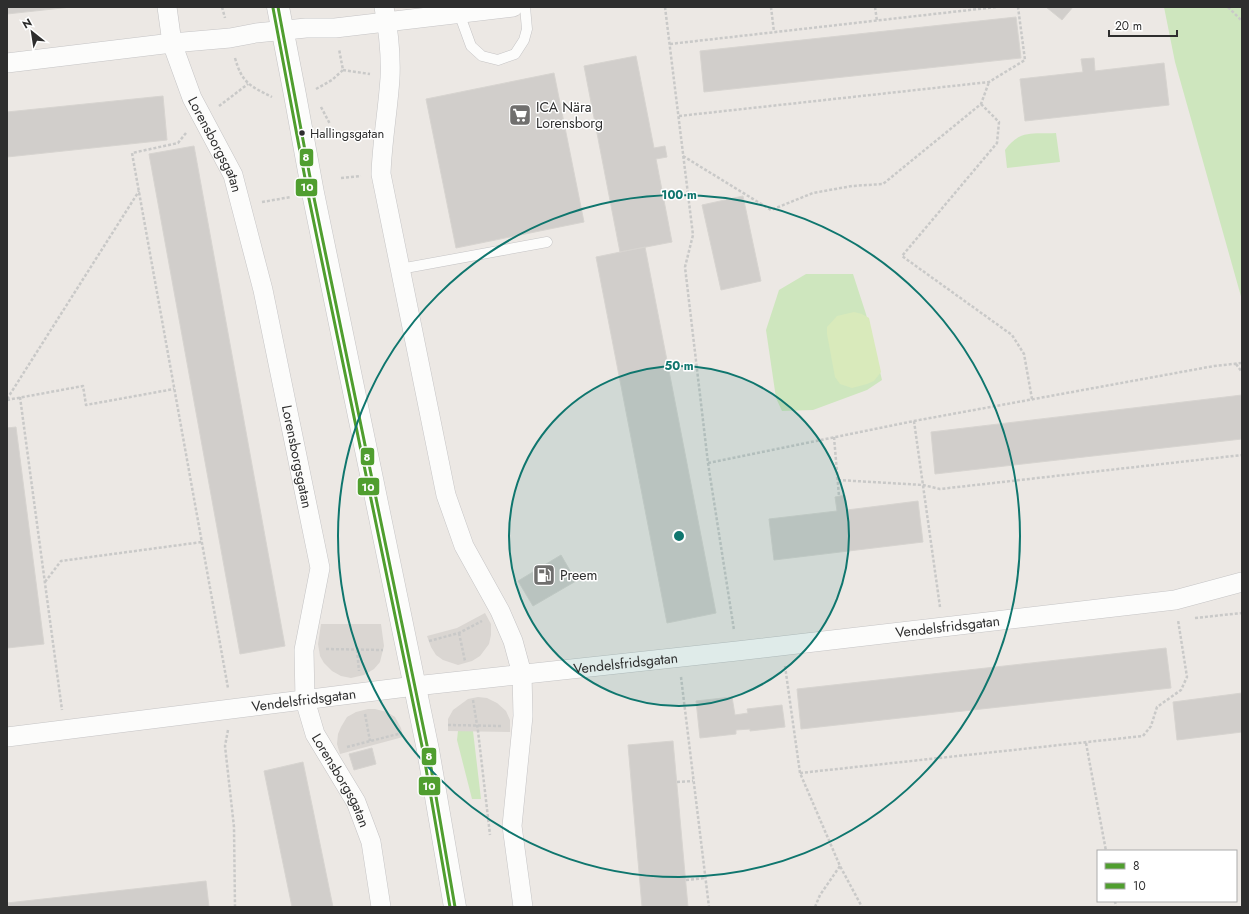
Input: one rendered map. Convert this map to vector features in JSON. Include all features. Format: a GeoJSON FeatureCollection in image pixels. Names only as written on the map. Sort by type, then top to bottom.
{"type":"FeatureCollection","features":[{"type":"Feature","properties":{"kind":"main road"},"geometry":{"type":"LineString","coordinates":[[278,7],[313,193],[428,750],[455,907]]}},
{"type":"Feature","properties":{"kind":"street","name":"Lorensborgsgatan"},"geometry":{"type":"LineString","coordinates":[[166,7],[172,43],[192,98],[233,175],[263,290],[320,568],[304,650],[305,700],[315,734],[356,802],[371,842],[381,907]]}},
{"type":"Feature","properties":{"kind":"street"},"geometry":{"type":"LineString","coordinates":[[7,63],[306,28],[335,28],[386,14],[459,13],[513,7]]}},
{"type":"Feature","properties":{"kind":"street"},"geometry":{"type":"LineString","coordinates":[[386,14],[390,77],[382,146],[381,174],[446,495],[464,546],[500,611],[513,641],[522,674],[523,716],[512,826],[523,907]]}},
{"type":"Feature","properties":{"kind":"street","name":"Vendelsfridsgatan"},"geometry":{"type":"LineString","coordinates":[[7,737],[415,686],[782,646],[1175,600],[1242,582]]}},
{"type":"Feature","properties":{"kind":"lane"},"geometry":{"type":"LineString","coordinates":[[459,13],[471,46],[482,56],[498,60],[514,54],[524,40],[527,29],[525,7]]}},
{"type":"Feature","properties":{"kind":"lane"},"geometry":{"type":"LineString","coordinates":[[400,269],[547,242]]}},
{"type":"Feature","properties":{"kind":"path"},"geometry":{"type":"LineString","coordinates":[[665,7],[693,235],[685,267],[708,462],[737,651]]}},
{"type":"Feature","properties":{"kind":"path"},"geometry":{"type":"LineString","coordinates":[[771,7],[774,32]]}},
{"type":"Feature","properties":{"kind":"path"},"geometry":{"type":"LineString","coordinates":[[875,7],[877,21]]}},
{"type":"Feature","properties":{"kind":"path"},"geometry":{"type":"LineString","coordinates":[[670,44],[996,7]]}},
{"type":"Feature","properties":{"kind":"path"},"geometry":{"type":"LineString","coordinates":[[679,116],[989,82],[1025,60],[1018,7]]}},
{"type":"Feature","properties":{"kind":"path"},"geometry":{"type":"LineString","coordinates":[[1228,7],[1242,21]]}},
{"type":"Feature","properties":{"kind":"path"},"geometry":{"type":"LineString","coordinates":[[342,70],[372,75]]}},
{"type":"Feature","properties":{"kind":"path"},"geometry":{"type":"LineString","coordinates":[[683,156],[771,210],[813,193],[852,186],[883,184],[981,104],[989,82]]}},
{"type":"Feature","properties":{"kind":"path"},"geometry":{"type":"LineString","coordinates":[[235,907],[234,827],[225,746],[232,709],[132,153],[178,143],[190,129],[248,84]]}},
{"type":"Feature","properties":{"kind":"path"},"geometry":{"type":"LineString","coordinates":[[981,104],[999,122],[997,143],[902,256],[1012,335],[1024,354],[1032,399]]}},
{"type":"Feature","properties":{"kind":"path"},"geometry":{"type":"LineString","coordinates":[[7,399],[139,191]]}},
{"type":"Feature","properties":{"kind":"path"},"geometry":{"type":"LineString","coordinates":[[241,206],[291,197]]}},
{"type":"Feature","properties":{"kind":"path"},"geometry":{"type":"LineString","coordinates":[[708,462],[1032,399],[1214,366],[1242,363]]}},
{"type":"Feature","properties":{"kind":"path"},"geometry":{"type":"LineString","coordinates":[[1236,364],[1242,372]]}},
{"type":"Feature","properties":{"kind":"path"},"geometry":{"type":"LineString","coordinates":[[7,399],[83,386],[86,405],[174,389]]}},
{"type":"Feature","properties":{"kind":"path"},"geometry":{"type":"LineString","coordinates":[[20,397],[65,730]]}},
{"type":"Feature","properties":{"kind":"path"},"geometry":{"type":"LineString","coordinates":[[914,421],[943,626]]}},
{"type":"Feature","properties":{"kind":"path"},"geometry":{"type":"LineString","coordinates":[[834,437],[840,496]]}},
{"type":"Feature","properties":{"kind":"path"},"geometry":{"type":"LineString","coordinates":[[838,480],[923,485],[940,489],[1242,455]]}},
{"type":"Feature","properties":{"kind":"path"},"geometry":{"type":"LineString","coordinates":[[45,582],[61,561],[202,542]]}},
{"type":"Feature","properties":{"kind":"path"},"geometry":{"type":"LineString","coordinates":[[800,774],[1144,736],[1151,726],[1157,707],[1181,690],[1186,677],[1175,600]]}},
{"type":"Feature","properties":{"kind":"path"},"geometry":{"type":"LineString","coordinates":[[1194,618],[1242,613]]}},
{"type":"Feature","properties":{"kind":"path"},"geometry":{"type":"LineString","coordinates":[[429,641],[459,633],[488,618]]}},
{"type":"Feature","properties":{"kind":"path"},"geometry":{"type":"LineString","coordinates":[[459,633],[466,663]]}},
{"type":"Feature","properties":{"kind":"path"},"geometry":{"type":"LineString","coordinates":[[782,646],[800,774],[840,866],[862,907]]}},
{"type":"Feature","properties":{"kind":"path"},"geometry":{"type":"LineString","coordinates":[[319,649],[383,650]]}},
{"type":"Feature","properties":{"kind":"path"},"geometry":{"type":"LineString","coordinates":[[357,650],[360,676]]}},
{"type":"Feature","properties":{"kind":"path"},"geometry":{"type":"LineString","coordinates":[[678,657],[708,907]]}},
{"type":"Feature","properties":{"kind":"path"},"geometry":{"type":"LineString","coordinates":[[473,698],[490,835]]}},
{"type":"Feature","properties":{"kind":"path"},"geometry":{"type":"LineString","coordinates":[[365,710],[370,741]]}},
{"type":"Feature","properties":{"kind":"path"},"geometry":{"type":"LineString","coordinates":[[448,725],[506,726]]}},
{"type":"Feature","properties":{"kind":"path"},"geometry":{"type":"LineString","coordinates":[[345,747],[403,733]]}},
{"type":"Feature","properties":{"kind":"path"},"geometry":{"type":"LineString","coordinates":[[1086,743],[1106,850]]}},
{"type":"Feature","properties":{"kind":"path"},"geometry":{"type":"LineString","coordinates":[[677,782],[693,781]]}},
{"type":"Feature","properties":{"kind":"path"},"geometry":{"type":"LineString","coordinates":[[815,907],[820,895],[840,866]]}},
{"type":"Feature","properties":{"kind":"path"},"geometry":{"type":"LineString","coordinates":[[686,880],[705,878]]}},
{"type":"Feature","properties":{"kind":"green space"},"geometry":{"type":"Polygon","coordinates":[[[1164,7],[1242,7],[1242,300],[1175,62],[1164,7]]]}},
{"type":"Feature","properties":{"kind":"green space"},"geometry":{"type":"Polygon","coordinates":[[[1034,133],[1056,133],[1060,162],[1007,168],[1005,150],[1016,139],[1034,133]]]}},
{"type":"Feature","properties":{"kind":"green space"},"geometry":{"type":"Polygon","coordinates":[[[806,274],[853,274],[866,314],[882,380],[867,390],[813,410],[782,411],[776,398],[766,330],[779,290],[806,274]]]}},
{"type":"Feature","properties":{"kind":"green space"},"geometry":{"type":"Polygon","coordinates":[[[854,312],[869,318],[881,372],[874,381],[852,388],[840,384],[835,377],[827,327],[837,316],[854,312]]]}},
{"type":"Feature","properties":{"kind":"green space"},"geometry":{"type":"Polygon","coordinates":[[[458,731],[473,731],[481,799],[472,799],[457,740],[458,731]]]}},
{"type":"Feature","properties":{"kind":"shaded area"},"geometry":{"type":"Polygon","coordinates":[[[485,613],[491,624],[491,635],[489,644],[480,656],[472,661],[458,665],[443,660],[436,655],[427,636],[457,628],[485,613]]]}},
{"type":"Feature","properties":{"kind":"shaded area"},"geometry":{"type":"Polygon","coordinates":[[[321,624],[381,624],[384,646],[380,662],[374,669],[364,675],[351,678],[341,676],[332,671],[324,663],[320,656],[318,644],[321,624]]]}},
{"type":"Feature","properties":{"kind":"shaded area"},"geometry":{"type":"Polygon","coordinates":[[[478,697],[487,698],[497,703],[506,711],[510,720],[510,732],[448,731],[448,719],[453,710],[468,699],[478,697]]]}},
{"type":"Feature","properties":{"kind":"shaded area"},"geometry":{"type":"Polygon","coordinates":[[[368,709],[387,712],[395,717],[401,728],[403,737],[340,754],[337,744],[338,734],[347,717],[356,712],[368,709]]]}},
{"type":"Feature","properties":{"kind":"building"},"geometry":{"type":"Polygon","coordinates":[[[7,7],[71,7],[7,14],[7,7]]]}},
{"type":"Feature","properties":{"kind":"building"},"geometry":{"type":"Polygon","coordinates":[[[1046,7],[1073,7],[1062,20],[1046,7]]]}},
{"type":"Feature","properties":{"kind":"building"},"geometry":{"type":"Polygon","coordinates":[[[1016,17],[1021,58],[704,92],[700,51],[1016,17]]]}},
{"type":"Feature","properties":{"kind":"building"},"geometry":{"type":"Polygon","coordinates":[[[636,56],[654,148],[665,146],[667,157],[656,159],[672,242],[620,252],[584,66],[636,56]]]}},
{"type":"Feature","properties":{"kind":"building"},"geometry":{"type":"Polygon","coordinates":[[[1094,58],[1095,71],[1164,63],[1169,105],[1025,121],[1020,79],[1083,72],[1081,59],[1094,58]]]}},
{"type":"Feature","properties":{"kind":"building"},"geometry":{"type":"Polygon","coordinates":[[[554,73],[584,222],[456,248],[426,99],[554,73]]]}},
{"type":"Feature","properties":{"kind":"building"},"geometry":{"type":"Polygon","coordinates":[[[163,96],[167,140],[7,157],[7,112],[163,96]]]}},
{"type":"Feature","properties":{"kind":"building"},"geometry":{"type":"Polygon","coordinates":[[[194,146],[285,646],[240,654],[149,154],[194,146]]]}},
{"type":"Feature","properties":{"kind":"building"},"geometry":{"type":"Polygon","coordinates":[[[743,196],[761,281],[721,290],[702,205],[743,196]]]}},
{"type":"Feature","properties":{"kind":"building"},"geometry":{"type":"Polygon","coordinates":[[[645,247],[716,613],[667,623],[596,257],[645,247]]]}},
{"type":"Feature","properties":{"kind":"building"},"geometry":{"type":"Polygon","coordinates":[[[1242,395],[1242,439],[935,474],[931,432],[1242,395]]]}},
{"type":"Feature","properties":{"kind":"building"},"geometry":{"type":"Polygon","coordinates":[[[16,427],[44,644],[7,648],[7,428],[16,427]]]}},
{"type":"Feature","properties":{"kind":"building"},"geometry":{"type":"Polygon","coordinates":[[[845,495],[847,510],[918,501],[923,542],[774,560],[769,519],[837,511],[835,497],[845,495]]]}},
{"type":"Feature","properties":{"kind":"building"},"geometry":{"type":"Polygon","coordinates":[[[561,555],[576,581],[533,606],[518,581],[561,555]]]}},
{"type":"Feature","properties":{"kind":"building"},"geometry":{"type":"Polygon","coordinates":[[[1166,648],[1171,688],[801,729],[797,689],[1166,648]]]}},
{"type":"Feature","properties":{"kind":"building"},"geometry":{"type":"Polygon","coordinates":[[[1242,693],[1242,732],[1177,740],[1173,702],[1242,693]]]}},
{"type":"Feature","properties":{"kind":"building"},"geometry":{"type":"Polygon","coordinates":[[[732,697],[735,715],[748,713],[747,709],[782,705],[785,727],[750,731],[750,729],[736,730],[736,734],[700,738],[696,701],[732,697]]]}},
{"type":"Feature","properties":{"kind":"building"},"geometry":{"type":"Polygon","coordinates":[[[673,741],[688,907],[642,907],[628,745],[673,741]]]}},
{"type":"Feature","properties":{"kind":"building"},"geometry":{"type":"Polygon","coordinates":[[[372,748],[376,764],[354,770],[349,754],[372,748]]]}},
{"type":"Feature","properties":{"kind":"building"},"geometry":{"type":"Polygon","coordinates":[[[303,762],[333,907],[292,907],[264,771],[303,762]]]}},
{"type":"Feature","properties":{"kind":"building"},"geometry":{"type":"Polygon","coordinates":[[[206,881],[209,907],[7,907],[7,903],[206,881]]]}},
{"type":"Feature","properties":{"kind":"transit line","name":"8"},"geometry":{"type":"LineString","coordinates":[[278,7],[313,193],[428,750],[455,907]]}},
{"type":"Feature","properties":{"kind":"transit line","name":"10"},"geometry":{"type":"LineString","coordinates":[[273,8],[308,194],[423,751],[450,907]]}},
{"type":"Feature","properties":{"kind":"place","name":"ICA Nära Lorensborg"},"geometry":{"type":"Point","coordinates":[520,115]}},
{"type":"Feature","properties":{"kind":"place","name":"Hallingsgatan"},"geometry":{"type":"Point","coordinates":[302,133]}},
{"type":"Feature","properties":{"kind":"place","name":"Preem"},"geometry":{"type":"Point","coordinates":[544,575]}}]}
